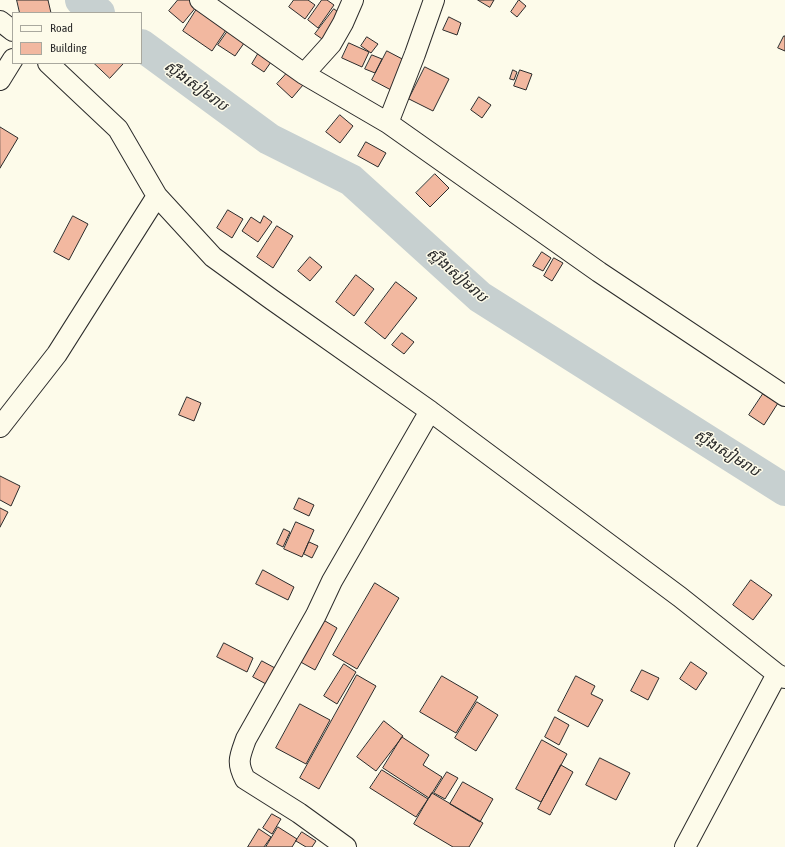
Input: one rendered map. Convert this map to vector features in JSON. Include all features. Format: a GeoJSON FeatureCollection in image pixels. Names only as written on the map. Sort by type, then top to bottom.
{"type":"FeatureCollection","features":[{"type":"Feature","properties":{"kind":"street"},"geometry":{"type":"LineString","coordinates":[[200,0],[304,74],[388,123],[600,272],[785,396]]}},
{"type":"Feature","properties":{"kind":"street"},"geometry":{"type":"LineString","coordinates":[[304,74],[331,44],[343,23],[353,0]]}},
{"type":"Feature","properties":{"kind":"street"},"geometry":{"type":"LineString","coordinates":[[388,123],[434,0]]}},
{"type":"Feature","properties":{"kind":"street"},"geometry":{"type":"LineString","coordinates":[[0,21],[12,30]]}},
{"type":"Feature","properties":{"kind":"street"},"geometry":{"type":"LineString","coordinates":[[0,80],[12,62]]}},
{"type":"Feature","properties":{"kind":"street"},"geometry":{"type":"LineString","coordinates":[[49,64],[118,129],[157,196],[213,257],[430,411],[680,597],[781,676],[685,847]]}},
{"type":"Feature","properties":{"kind":"street"},"geometry":{"type":"LineString","coordinates":[[0,427],[57,354],[157,196]]}},
{"type":"Feature","properties":{"kind":"street"},"geometry":{"type":"LineString","coordinates":[[346,847],[299,813],[245,779],[240,771],[239,760],[246,739],[316,615],[332,581],[430,411]]}},
{"type":"Feature","properties":{"kind":"building"},"geometry":{"type":"Polygon","coordinates":[[[17,0],[48,0],[51,12],[20,12],[17,0]]]}},
{"type":"Feature","properties":{"kind":"building"},"geometry":{"type":"Polygon","coordinates":[[[178,0],[190,0],[197,6],[183,23],[169,11],[178,0]]]}},
{"type":"Feature","properties":{"kind":"building"},"geometry":{"type":"Polygon","coordinates":[[[294,0],[308,0],[315,5],[305,19],[289,7],[294,0]]]}},
{"type":"Feature","properties":{"kind":"building"},"geometry":{"type":"Polygon","coordinates":[[[322,0],[327,0],[334,5],[318,28],[308,20],[322,0]]]}},
{"type":"Feature","properties":{"kind":"building"},"geometry":{"type":"Polygon","coordinates":[[[478,0],[494,0],[490,7],[478,0]]]}},
{"type":"Feature","properties":{"kind":"building"},"geometry":{"type":"Polygon","coordinates":[[[519,0],[526,6],[517,17],[511,12],[519,0]]]}},
{"type":"Feature","properties":{"kind":"building"},"geometry":{"type":"Polygon","coordinates":[[[200,4],[230,24],[212,51],[183,31],[200,4]]]}},
{"type":"Feature","properties":{"kind":"building"},"geometry":{"type":"Polygon","coordinates":[[[334,9],[344,16],[325,41],[315,34],[334,9]]]}},
{"type":"Feature","properties":{"kind":"building"},"geometry":{"type":"Polygon","coordinates":[[[449,17],[461,23],[457,35],[443,30],[449,17]]]}},
{"type":"Feature","properties":{"kind":"building"},"geometry":{"type":"Polygon","coordinates":[[[232,25],[249,36],[235,56],[218,45],[232,25]]]}},
{"type":"Feature","properties":{"kind":"building"},"geometry":{"type":"Polygon","coordinates":[[[785,36],[785,51],[778,48],[785,36]]]}},
{"type":"Feature","properties":{"kind":"building"},"geometry":{"type":"Polygon","coordinates":[[[367,37],[378,44],[371,53],[361,46],[367,37]]]}},
{"type":"Feature","properties":{"kind":"building"},"geometry":{"type":"Polygon","coordinates":[[[349,43],[369,52],[362,67],[342,58],[349,43]]]}},
{"type":"Feature","properties":{"kind":"building"},"geometry":{"type":"Polygon","coordinates":[[[387,51],[408,62],[393,91],[372,80],[387,51]]]}},
{"type":"Feature","properties":{"kind":"building"},"geometry":{"type":"Polygon","coordinates":[[[258,54],[271,62],[264,72],[252,64],[258,54]]]}},
{"type":"Feature","properties":{"kind":"building"},"geometry":{"type":"Polygon","coordinates":[[[372,55],[382,59],[375,73],[365,69],[372,55]]]}},
{"type":"Feature","properties":{"kind":"building"},"geometry":{"type":"Polygon","coordinates":[[[95,64],[123,64],[110,78],[95,64]]]}},
{"type":"Feature","properties":{"kind":"building"},"geometry":{"type":"Polygon","coordinates":[[[425,67],[449,79],[433,111],[409,99],[425,67]]]}},
{"type":"Feature","properties":{"kind":"building"},"geometry":{"type":"Polygon","coordinates":[[[513,70],[517,72],[514,80],[510,79],[513,70]]]}},
{"type":"Feature","properties":{"kind":"building"},"geometry":{"type":"Polygon","coordinates":[[[520,70],[532,74],[526,90],[514,86],[520,70]]]}},
{"type":"Feature","properties":{"kind":"building"},"geometry":{"type":"Polygon","coordinates":[[[288,72],[303,85],[292,98],[277,84],[288,72]]]}},
{"type":"Feature","properties":{"kind":"building"},"geometry":{"type":"Polygon","coordinates":[[[479,97],[491,105],[482,118],[471,110],[479,97]]]}},
{"type":"Feature","properties":{"kind":"building"},"geometry":{"type":"Polygon","coordinates":[[[340,115],[353,126],[340,143],[326,132],[340,115]]]}},
{"type":"Feature","properties":{"kind":"building"},"geometry":{"type":"Polygon","coordinates":[[[0,127],[18,138],[0,168],[0,127]]]}},
{"type":"Feature","properties":{"kind":"building"},"geometry":{"type":"Polygon","coordinates":[[[366,142],[386,153],[378,167],[358,156],[366,142]]]}},
{"type":"Feature","properties":{"kind":"building"},"geometry":{"type":"Polygon","coordinates":[[[435,174],[449,188],[430,207],[416,193],[435,174]]]}},
{"type":"Feature","properties":{"kind":"building"},"geometry":{"type":"Polygon","coordinates":[[[228,210],[243,219],[232,238],[217,228],[228,210]]]}},
{"type":"Feature","properties":{"kind":"building"},"geometry":{"type":"Polygon","coordinates":[[[73,216],[88,224],[69,260],[54,252],[73,216]]]}},
{"type":"Feature","properties":{"kind":"building"},"geometry":{"type":"Polygon","coordinates":[[[264,216],[272,222],[258,242],[242,231],[251,217],[260,223],[264,216]]]}},
{"type":"Feature","properties":{"kind":"building"},"geometry":{"type":"Polygon","coordinates":[[[277,226],[293,236],[273,268],[257,257],[277,226]]]}},
{"type":"Feature","properties":{"kind":"building"},"geometry":{"type":"Polygon","coordinates":[[[542,252],[551,258],[543,271],[533,266],[542,252]]]}},
{"type":"Feature","properties":{"kind":"building"},"geometry":{"type":"Polygon","coordinates":[[[310,257],[322,267],[310,281],[298,271],[310,257]]]}},
{"type":"Feature","properties":{"kind":"building"},"geometry":{"type":"Polygon","coordinates":[[[554,258],[563,263],[552,281],[544,276],[554,258]]]}},
{"type":"Feature","properties":{"kind":"building"},"geometry":{"type":"Polygon","coordinates":[[[356,275],[374,289],[354,316],[336,302],[356,275]]]}},
{"type":"Feature","properties":{"kind":"building"},"geometry":{"type":"Polygon","coordinates":[[[396,282],[417,298],[385,339],[365,323],[396,282]]]}},
{"type":"Feature","properties":{"kind":"building"},"geometry":{"type":"Polygon","coordinates":[[[402,333],[414,342],[404,354],[392,345],[402,333]]]}},
{"type":"Feature","properties":{"kind":"building"},"geometry":{"type":"Polygon","coordinates":[[[763,394],[778,403],[764,425],[749,415],[763,394]]]}},
{"type":"Feature","properties":{"kind":"building"},"geometry":{"type":"Polygon","coordinates":[[[187,397],[201,403],[194,421],[179,415],[187,397]]]}},
{"type":"Feature","properties":{"kind":"building"},"geometry":{"type":"Polygon","coordinates":[[[0,476],[20,486],[11,506],[0,500],[0,476]]]}},
{"type":"Feature","properties":{"kind":"building"},"geometry":{"type":"Polygon","coordinates":[[[299,498],[314,505],[309,516],[294,509],[299,498]]]}},
{"type":"Feature","properties":{"kind":"building"},"geometry":{"type":"Polygon","coordinates":[[[0,508],[8,512],[0,527],[0,508]]]}},
{"type":"Feature","properties":{"kind":"building"},"geometry":{"type":"Polygon","coordinates":[[[296,522],[314,530],[302,557],[284,549],[296,522]]]}},
{"type":"Feature","properties":{"kind":"building"},"geometry":{"type":"Polygon","coordinates":[[[284,529],[290,532],[283,547],[277,544],[284,529]]]}},
{"type":"Feature","properties":{"kind":"building"},"geometry":{"type":"Polygon","coordinates":[[[309,542],[318,546],[312,558],[304,554],[309,542]]]}},
{"type":"Feature","properties":{"kind":"building"},"geometry":{"type":"Polygon","coordinates":[[[263,570],[294,587],[288,600],[256,584],[263,570]]]}},
{"type":"Feature","properties":{"kind":"building"},"geometry":{"type":"Polygon","coordinates":[[[751,580],[772,595],[753,620],[733,605],[751,580]]]}},
{"type":"Feature","properties":{"kind":"building"},"geometry":{"type":"Polygon","coordinates":[[[375,583],[399,598],[357,669],[333,655],[375,583]]]}},
{"type":"Feature","properties":{"kind":"building"},"geometry":{"type":"Polygon","coordinates":[[[320,618],[337,628],[315,670],[297,660],[320,618]]]}},
{"type":"Feature","properties":{"kind":"building"},"geometry":{"type":"Polygon","coordinates":[[[224,643],[253,658],[247,672],[217,657],[224,643]]]}},
{"type":"Feature","properties":{"kind":"building"},"geometry":{"type":"Polygon","coordinates":[[[262,661],[275,668],[266,684],[253,677],[262,661]]]}},
{"type":"Feature","properties":{"kind":"building"},"geometry":{"type":"Polygon","coordinates":[[[691,662],[707,673],[696,690],[680,679],[691,662]]]}},
{"type":"Feature","properties":{"kind":"building"},"geometry":{"type":"Polygon","coordinates":[[[344,664],[356,672],[337,704],[324,696],[344,664]]]}},
{"type":"Feature","properties":{"kind":"building"},"geometry":{"type":"Polygon","coordinates":[[[642,670],[659,678],[648,700],[631,691],[642,670]]]}},
{"type":"Feature","properties":{"kind":"building"},"geometry":{"type":"Polygon","coordinates":[[[357,675],[376,686],[319,789],[300,778],[357,675]]]}},
{"type":"Feature","properties":{"kind":"building"},"geometry":{"type":"Polygon","coordinates":[[[442,676],[478,697],[456,733],[420,712],[442,676]]]}},
{"type":"Feature","properties":{"kind":"building"},"geometry":{"type":"Polygon","coordinates":[[[576,676],[595,686],[591,694],[603,700],[588,727],[558,711],[576,676]]]}},
{"type":"Feature","properties":{"kind":"building"},"geometry":{"type":"Polygon","coordinates":[[[477,702],[498,715],[476,751],[455,738],[477,702]]]}},
{"type":"Feature","properties":{"kind":"building"},"geometry":{"type":"Polygon","coordinates":[[[300,704],[330,720],[306,764],[276,748],[300,704]]]}},
{"type":"Feature","properties":{"kind":"building"},"geometry":{"type":"Polygon","coordinates":[[[555,717],[569,725],[559,745],[545,737],[555,717]]]}},
{"type":"Feature","properties":{"kind":"building"},"geometry":{"type":"Polygon","coordinates":[[[384,721],[403,736],[376,771],[357,757],[384,721]]]}},
{"type":"Feature","properties":{"kind":"building"},"geometry":{"type":"Polygon","coordinates":[[[402,737],[429,755],[423,765],[442,777],[429,798],[383,768],[402,737]]]}},
{"type":"Feature","properties":{"kind":"building"},"geometry":{"type":"Polygon","coordinates":[[[542,740],[567,754],[541,802],[516,789],[542,740]]]}},
{"type":"Feature","properties":{"kind":"building"},"geometry":{"type":"Polygon","coordinates":[[[600,758],[630,773],[616,800],[586,785],[600,758]]]}},
{"type":"Feature","properties":{"kind":"building"},"geometry":{"type":"Polygon","coordinates":[[[561,765],[573,772],[550,815],[538,809],[561,765]]]}},
{"type":"Feature","properties":{"kind":"building"},"geometry":{"type":"Polygon","coordinates":[[[382,770],[428,799],[416,817],[370,788],[382,770]]]}},
{"type":"Feature","properties":{"kind":"building"},"geometry":{"type":"Polygon","coordinates":[[[447,772],[458,778],[445,799],[434,793],[447,772]]]}},
{"type":"Feature","properties":{"kind":"building"},"geometry":{"type":"Polygon","coordinates":[[[463,782],[493,799],[480,822],[450,804],[463,782]]]}},
{"type":"Feature","properties":{"kind":"building"},"geometry":{"type":"Polygon","coordinates":[[[432,793],[483,823],[469,847],[453,847],[414,824],[432,793]]]}},
{"type":"Feature","properties":{"kind":"building"},"geometry":{"type":"Polygon","coordinates":[[[272,814],[281,819],[272,834],[263,828],[272,814]]]}},
{"type":"Feature","properties":{"kind":"building"},"geometry":{"type":"Polygon","coordinates":[[[278,827],[297,839],[292,847],[266,847],[278,827]]]}},
{"type":"Feature","properties":{"kind":"building"},"geometry":{"type":"Polygon","coordinates":[[[259,829],[271,837],[264,847],[248,847],[259,829]]]}},
{"type":"Feature","properties":{"kind":"building"},"geometry":{"type":"Polygon","coordinates":[[[302,832],[316,841],[312,847],[306,847],[296,841],[302,832]]]}},
{"type":"Feature","properties":{"kind":"waterway","name":"ស្ទឹងសៀមរាប"},"geometry":{"type":"LineString","coordinates":[[81,0],[98,12]]}},
{"type":"Feature","properties":{"kind":"waterway","name":"ស្ទឹងសៀមរាប"},"geometry":{"type":"LineString","coordinates":[[142,46],[269,139],[351,180],[480,297],[785,490]]}}]}
